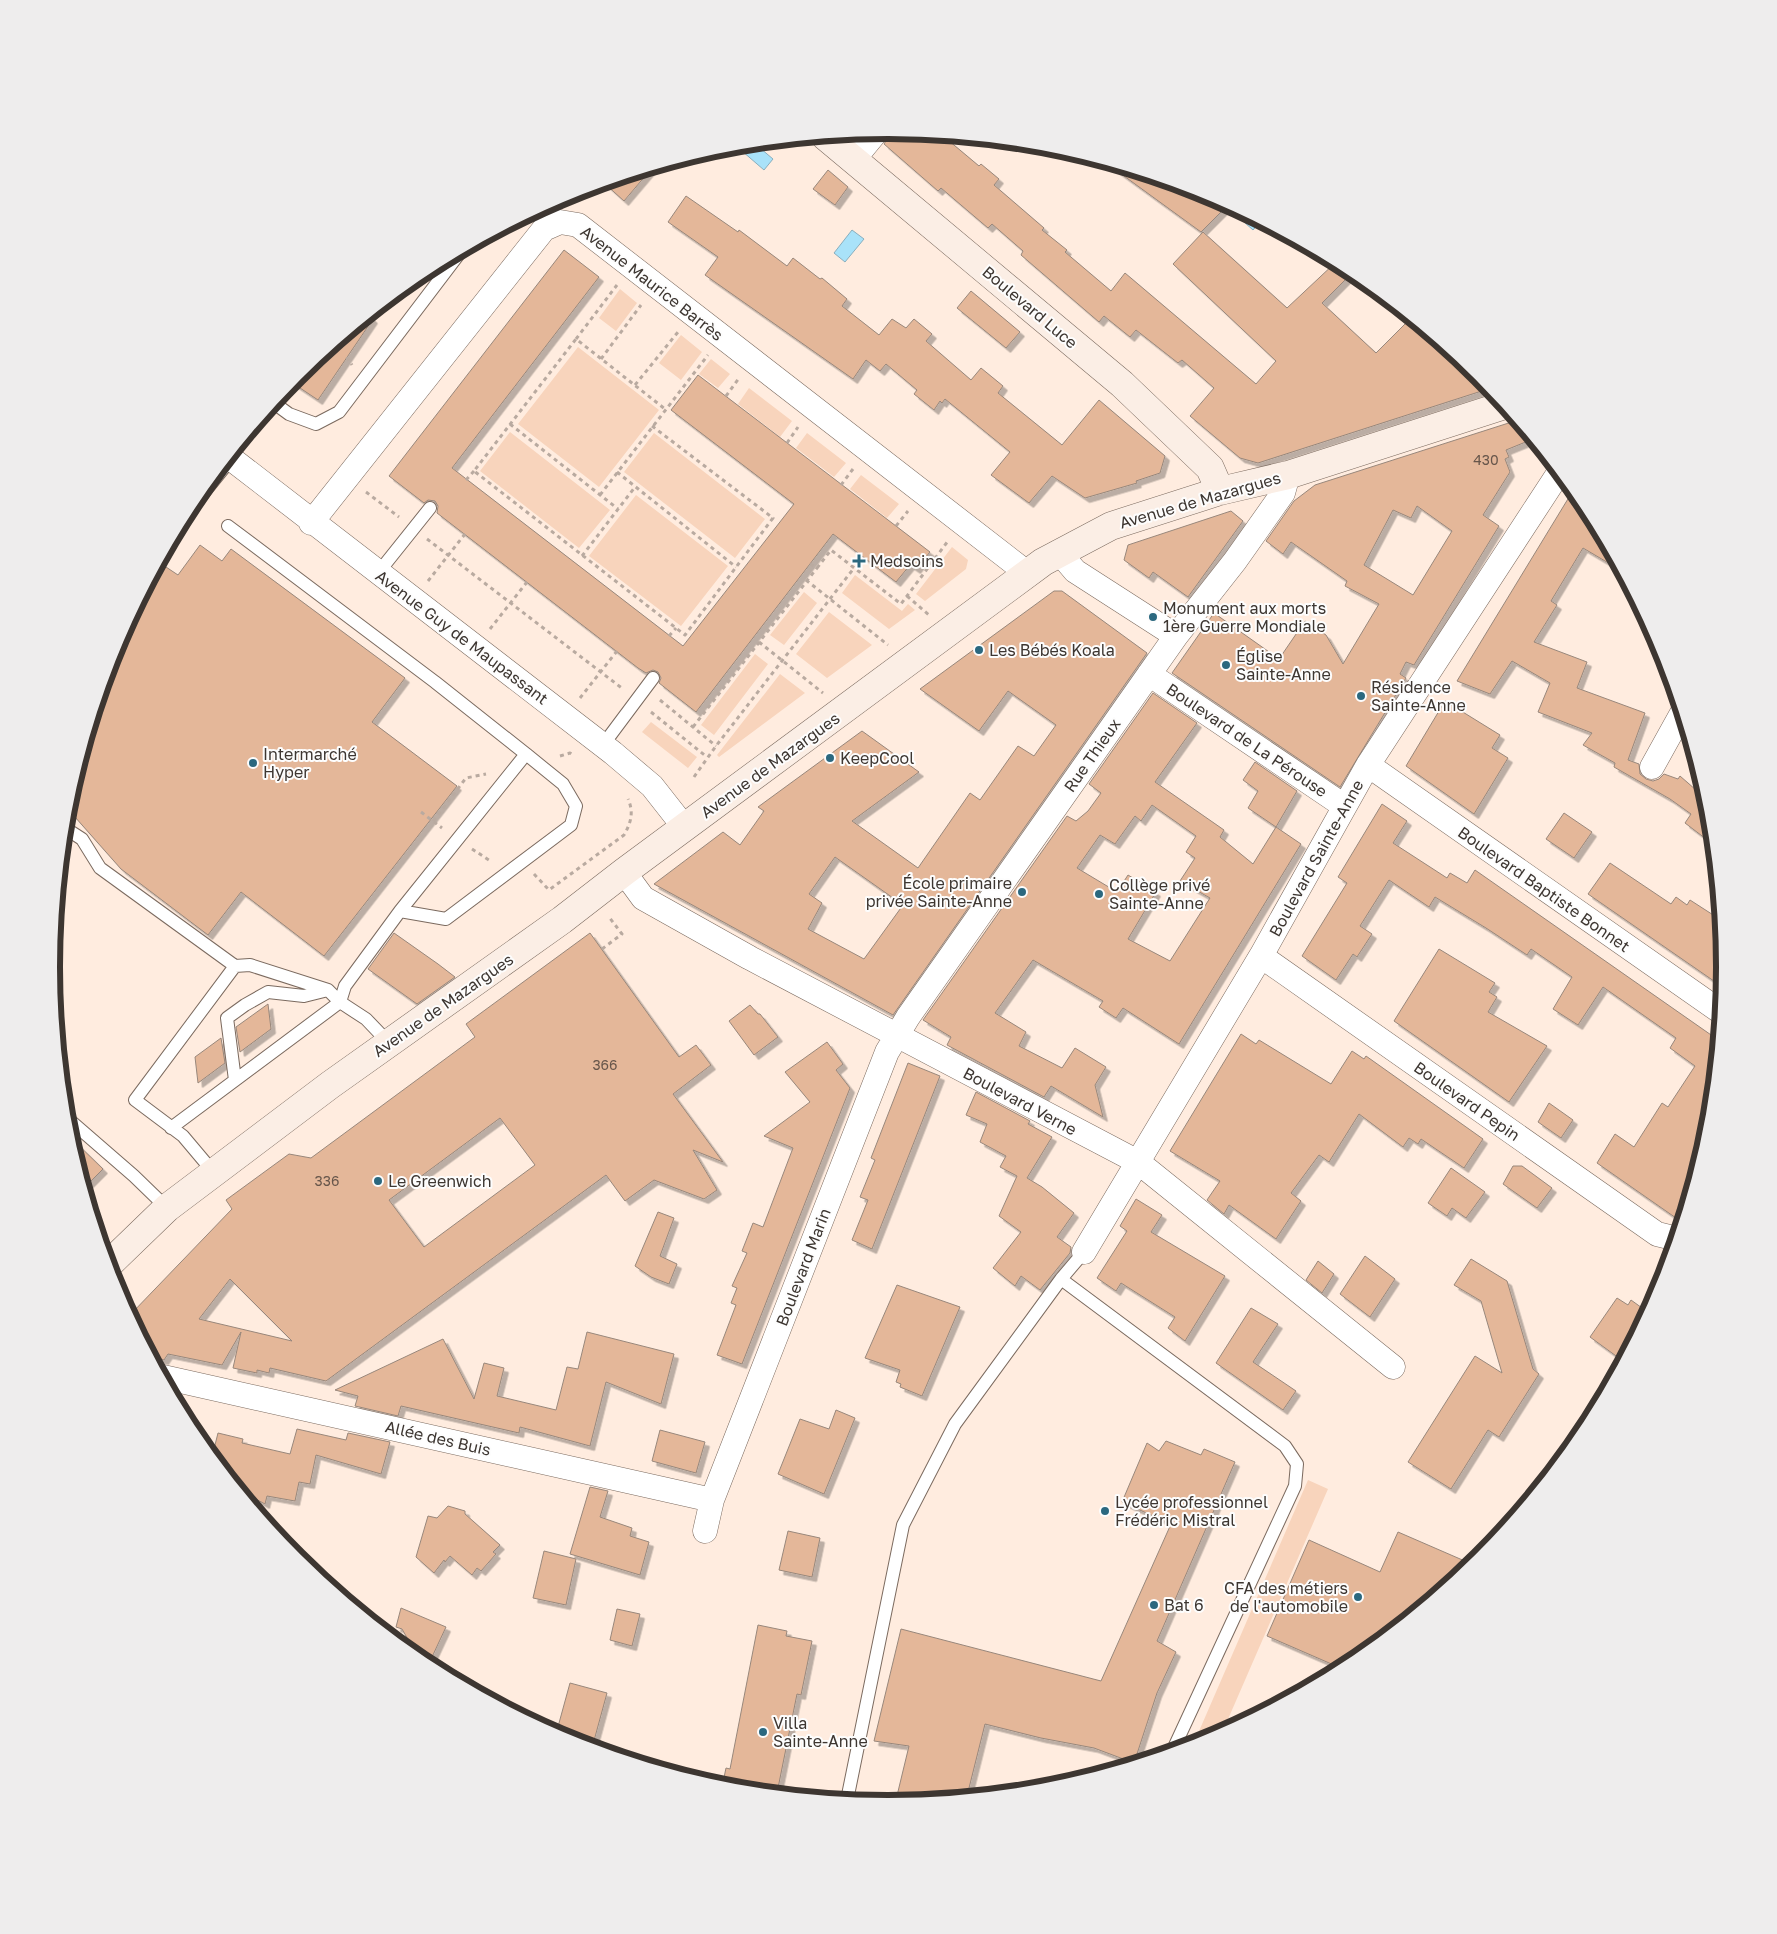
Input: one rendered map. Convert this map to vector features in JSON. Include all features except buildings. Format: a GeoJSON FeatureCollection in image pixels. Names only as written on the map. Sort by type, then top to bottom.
{"type":"FeatureCollection","features":[{"type":"Feature","properties":{"kind":"street"},"geometry":{"type":"LineString","coordinates":[[853,160],[870,139]]}},
{"type":"Feature","properties":{"kind":"street","name":"Boulevard Luce"},"geometry":{"type":"LineString","coordinates":[[830,140],[1122,384],[1210,468],[1220,491]]}},
{"type":"Feature","properties":{"kind":"street","name":"Avenue Maurice Barrès"},"geometry":{"type":"LineString","coordinates":[[312,522],[544,229],[560,222],[578,225],[1027,573]]}},
{"type":"Feature","properties":{"kind":"street","name":"Avenue de Mazargues"},"geometry":{"type":"LineString","coordinates":[[114,1260],[167,1208],[215,1174],[330,1085],[562,920],[1027,573],[1059,552],[1111,526],[1220,491],[1288,475],[1498,407]]}},
{"type":"Feature","properties":{"kind":"street","name":"Avenue Guy de Maupassant"},"geometry":{"type":"LineString","coordinates":[[233,460],[602,745],[652,786],[685,828]]}},
{"type":"Feature","properties":{"kind":"street","name":"Rue Thieux"},"geometry":{"type":"LineString","coordinates":[[896,1036],[1176,636],[1235,561],[1283,493],[1288,475]]}},
{"type":"Feature","properties":{"kind":"street","name":"Boulevard Sainte-Anne"},"geometry":{"type":"LineString","coordinates":[[1084,1252],[1261,956],[1368,765],[1556,478]]}},
{"type":"Feature","properties":{"kind":"street"},"geometry":{"type":"LineString","coordinates":[[1059,552],[1075,571],[1176,636]]}},
{"type":"Feature","properties":{"kind":"street","name":"Boulevard de La Pérouse"},"geometry":{"type":"LineString","coordinates":[[1149,674],[1344,806]]}},
{"type":"Feature","properties":{"kind":"street"},"geometry":{"type":"LineString","coordinates":[[1652,767],[1679,719]]}},
{"type":"Feature","properties":{"kind":"street","name":"Boulevard Baptiste Bonnet"},"geometry":{"type":"LineString","coordinates":[[1368,765],[1715,1008]]}},
{"type":"Feature","properties":{"kind":"street","name":"Boulevard Verne"},"geometry":{"type":"LineString","coordinates":[[624,872],[643,898],[896,1036],[1138,1162],[1393,1367]]}},
{"type":"Feature","properties":{"kind":"street","name":"Boulevard Pepin"},"geometry":{"type":"LineString","coordinates":[[1261,956],[1657,1234],[1671,1238]]}},
{"type":"Feature","properties":{"kind":"street","name":"Boulevard Marin"},"geometry":{"type":"LineString","coordinates":[[705,1530],[712,1500],[887,1052],[896,1036]]}},
{"type":"Feature","properties":{"kind":"street","name":"Allée des Buis"},"geometry":{"type":"LineString","coordinates":[[170,1378],[712,1500]]}},
{"type":"Feature","properties":{"kind":"lane"},"geometry":{"type":"LineString","coordinates":[[279,407],[289,414],[316,424],[339,412],[452,263]]}},
{"type":"Feature","properties":{"kind":"lane"},"geometry":{"type":"LineString","coordinates":[[378,574],[430,508]]}},
{"type":"Feature","properties":{"kind":"lane"},"geometry":{"type":"LineString","coordinates":[[228,526],[435,682],[526,754],[563,784],[576,806],[571,825],[446,919],[400,911]]}},
{"type":"Feature","properties":{"kind":"lane"},"geometry":{"type":"LineString","coordinates":[[602,745],[652,678]]}},
{"type":"Feature","properties":{"kind":"lane"},"geometry":{"type":"LineString","coordinates":[[172,1128],[340,1002],[345,986],[400,911],[526,754]]}},
{"type":"Feature","properties":{"kind":"lane"},"geometry":{"type":"LineString","coordinates":[[71,832],[82,839],[100,868],[235,966],[250,966],[328,990],[340,1002],[366,1019],[389,1043]]}},
{"type":"Feature","properties":{"kind":"lane"},"geometry":{"type":"LineString","coordinates":[[215,1174],[183,1136],[135,1100],[235,966]]}},
{"type":"Feature","properties":{"kind":"lane"},"geometry":{"type":"LineString","coordinates":[[235,1080],[227,1018],[268,992],[304,996],[328,990]]}},
{"type":"Feature","properties":{"kind":"lane"},"geometry":{"type":"LineString","coordinates":[[75,1125],[134,1176],[167,1208]]}},
{"type":"Feature","properties":{"kind":"lane"},"geometry":{"type":"LineString","coordinates":[[848,1795],[903,1525],[955,1424],[1084,1252]]}},
{"type":"Feature","properties":{"kind":"lane"},"geometry":{"type":"LineString","coordinates":[[1062,1279],[1286,1446],[1297,1464],[1295,1486],[1176,1744]]}},
{"type":"Feature","properties":{"kind":"path"},"geometry":{"type":"LineString","coordinates":[[466,480],[631,266]]}},
{"type":"Feature","properties":{"kind":"path"},"geometry":{"type":"LineString","coordinates":[[601,358],[656,286]]}},
{"type":"Feature","properties":{"kind":"path"},"geometry":{"type":"LineString","coordinates":[[635,385],[692,313]]}},
{"type":"Feature","properties":{"kind":"path"},"geometry":{"type":"LineString","coordinates":[[600,495],[722,337]]}},
{"type":"Feature","properties":{"kind":"path"},"geometry":{"type":"LineString","coordinates":[[576,339],[665,409]]}},
{"type":"Feature","properties":{"kind":"path"},"geometry":{"type":"LineString","coordinates":[[510,424],[618,509]]}},
{"type":"Feature","properties":{"kind":"path"},"geometry":{"type":"LineString","coordinates":[[474,471],[685,635],[773,518],[652,426]]}},
{"type":"Feature","properties":{"kind":"path"},"geometry":{"type":"LineString","coordinates":[[617,472],[736,567]]}},
{"type":"Feature","properties":{"kind":"path"},"geometry":{"type":"LineString","coordinates":[[347,478],[637,700]]}},
{"type":"Feature","properties":{"kind":"path"},"geometry":{"type":"LineString","coordinates":[[582,556],[635,487]]}},
{"type":"Feature","properties":{"kind":"path"},"geometry":{"type":"LineString","coordinates":[[693,727],[831,550],[901,604],[962,522]]}},
{"type":"Feature","properties":{"kind":"path"},"geometry":{"type":"LineString","coordinates":[[413,600],[464,534]]}},
{"type":"Feature","properties":{"kind":"path"},"geometry":{"type":"LineString","coordinates":[[810,564],[817,568]]}},
{"type":"Feature","properties":{"kind":"path"},"geometry":{"type":"LineString","coordinates":[[694,777],[707,757],[854,568]]}},
{"type":"Feature","properties":{"kind":"path"},"geometry":{"type":"LineString","coordinates":[[806,580],[910,662]]}},
{"type":"Feature","properties":{"kind":"path"},"geometry":{"type":"LineString","coordinates":[[475,647],[527,582]]}},
{"type":"Feature","properties":{"kind":"path"},"geometry":{"type":"LineString","coordinates":[[669,636],[676,628]]}},
{"type":"Feature","properties":{"kind":"path"},"geometry":{"type":"LineString","coordinates":[[759,642],[844,710]]}},
{"type":"Feature","properties":{"kind":"path"},"geometry":{"type":"LineString","coordinates":[[565,716],[617,652]]}},
{"type":"Feature","properties":{"kind":"path"},"geometry":{"type":"LineString","coordinates":[[707,757],[648,710],[657,698],[716,746]]}},
{"type":"Feature","properties":{"kind":"path"},"geometry":{"type":"LineString","coordinates":[[602,949],[622,934],[609,916]]}},
{"type":"Feature","properties":{"kind":"shaded area"},"geometry":{"type":"Polygon","coordinates":[[[620,289],[637,303],[616,331],[599,318],[620,289]]]}},
{"type":"Feature","properties":{"kind":"shaded area"},"geometry":{"type":"Polygon","coordinates":[[[681,335],[702,352],[681,380],[659,363],[681,335]]]}},
{"type":"Feature","properties":{"kind":"shaded area"},"geometry":{"type":"Polygon","coordinates":[[[578,347],[659,410],[599,487],[518,424],[578,347]]]}},
{"type":"Feature","properties":{"kind":"shaded area"},"geometry":{"type":"Polygon","coordinates":[[[711,359],[730,374],[718,388],[699,374],[711,359]]]}},
{"type":"Feature","properties":{"kind":"shaded area"},"geometry":{"type":"Polygon","coordinates":[[[749,388],[792,421],[780,437],[738,404],[749,388]]]}},
{"type":"Feature","properties":{"kind":"shaded area"},"geometry":{"type":"Polygon","coordinates":[[[510,432],[610,510],[579,548],[480,471],[510,432]]]}},
{"type":"Feature","properties":{"kind":"shaded area"},"geometry":{"type":"Polygon","coordinates":[[[654,433],[765,519],[735,558],[624,472],[654,433]]]}},
{"type":"Feature","properties":{"kind":"shaded area"},"geometry":{"type":"Polygon","coordinates":[[[807,433],[846,463],[834,477],[796,448],[807,433]]]}},
{"type":"Feature","properties":{"kind":"shaded area"},"geometry":{"type":"Polygon","coordinates":[[[861,475],[899,504],[887,518],[850,489],[861,475]]]}},
{"type":"Feature","properties":{"kind":"shaded area"},"geometry":{"type":"Polygon","coordinates":[[[636,495],[728,566],[681,626],[589,556],[636,495]]]}},
{"type":"Feature","properties":{"kind":"shaded area"},"geometry":{"type":"Polygon","coordinates":[[[952,547],[968,560],[966,569],[925,601],[916,594],[952,547]]]}},
{"type":"Feature","properties":{"kind":"shaded area"},"geometry":{"type":"Polygon","coordinates":[[[855,575],[902,611],[908,604],[915,610],[889,629],[842,593],[855,575]]]}},
{"type":"Feature","properties":{"kind":"shaded area"},"geometry":{"type":"Polygon","coordinates":[[[804,592],[817,603],[784,645],[770,635],[804,592]]]}},
{"type":"Feature","properties":{"kind":"shaded area"},"geometry":{"type":"Polygon","coordinates":[[[829,612],[872,645],[827,678],[796,654],[829,612]]]}},
{"type":"Feature","properties":{"kind":"shaded area"},"geometry":{"type":"Polygon","coordinates":[[[755,654],[768,664],[714,735],[701,725],[755,654]]]}},
{"type":"Feature","properties":{"kind":"shaded area"},"geometry":{"type":"Polygon","coordinates":[[[780,674],[805,693],[719,757],[717,755],[780,674]]]}},
{"type":"Feature","properties":{"kind":"shaded area"},"geometry":{"type":"Polygon","coordinates":[[[651,722],[697,757],[688,768],[642,732],[651,722]]]}},
{"type":"Feature","properties":{"kind":"shaded area"},"geometry":{"type":"Polygon","coordinates":[[[1308,1480],[1328,1489],[1226,1723],[1197,1735],[1308,1480]]]}},
{"type":"Feature","properties":{"kind":"water"},"geometry":{"type":"Polygon","coordinates":[[[761,149],[773,159],[764,170],[743,152],[761,149]]]}},
{"type":"Feature","properties":{"kind":"water"},"geometry":{"type":"Polygon","coordinates":[[[1237,216],[1257,225],[1253,230],[1237,216]]]}},
{"type":"Feature","properties":{"kind":"water"},"geometry":{"type":"Polygon","coordinates":[[[852,230],[864,239],[845,262],[834,253],[852,230]]]}},
{"type":"Feature","properties":{"kind":"place","name":"Medsoins"},"geometry":{"type":"Point","coordinates":[859,561]}},
{"type":"Feature","properties":{"kind":"place","name":"Monument aux morts 1ère Guerre Mondiale"},"geometry":{"type":"Point","coordinates":[1153,617]}},
{"type":"Feature","properties":{"kind":"place","name":"Les Bébés Koala"},"geometry":{"type":"Point","coordinates":[979,650]}},
{"type":"Feature","properties":{"kind":"place","name":"Église Sainte-Anne"},"geometry":{"type":"Point","coordinates":[1226,665]}},
{"type":"Feature","properties":{"kind":"place","name":"Résidence Sainte-Anne"},"geometry":{"type":"Point","coordinates":[1361,696]}},
{"type":"Feature","properties":{"kind":"place","name":"KeepCool"},"geometry":{"type":"Point","coordinates":[830,758]}},
{"type":"Feature","properties":{"kind":"place","name":"Intermarché Hyper"},"geometry":{"type":"Point","coordinates":[253,763]}},
{"type":"Feature","properties":{"kind":"place","name":"École primaire privée Sainte-Anne"},"geometry":{"type":"Point","coordinates":[1022,892]}},
{"type":"Feature","properties":{"kind":"place","name":"Collège privé Sainte-Anne"},"geometry":{"type":"Point","coordinates":[1099,894]}},
{"type":"Feature","properties":{"kind":"place","name":"Le Greenwich"},"geometry":{"type":"Point","coordinates":[378,1181]}},
{"type":"Feature","properties":{"kind":"place","name":"Lycée professionnel Frédéric Mistral"},"geometry":{"type":"Point","coordinates":[1105,1511]}},
{"type":"Feature","properties":{"kind":"place","name":"CFA des métiers de l'automobile"},"geometry":{"type":"Point","coordinates":[1358,1597]}},
{"type":"Feature","properties":{"kind":"place","name":"Bat 6"},"geometry":{"type":"Point","coordinates":[1154,1605]}},
{"type":"Feature","properties":{"kind":"place","name":"Villa Sainte-Anne"},"geometry":{"type":"Point","coordinates":[763,1732]}}]}
